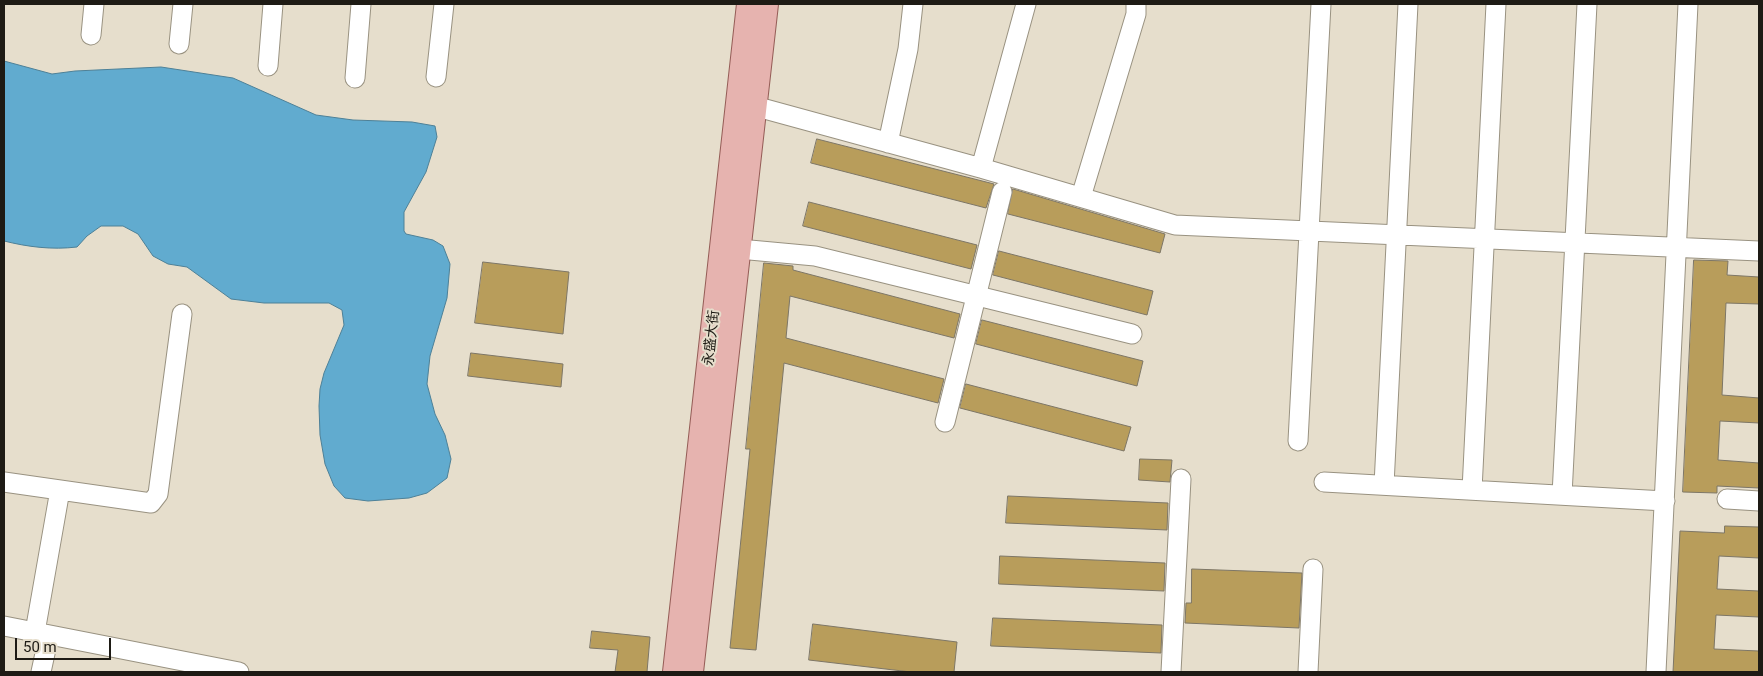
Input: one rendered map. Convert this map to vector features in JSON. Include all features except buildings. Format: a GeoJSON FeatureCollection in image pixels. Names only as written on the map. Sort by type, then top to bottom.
{"type":"FeatureCollection","features":[{"type":"Feature","properties":{"kind":"main road","name":"永盛大街"},"geometry":{"type":"LineString","coordinates":[[675,672],[749,4]]}},
{"type":"Feature","properties":{"kind":"main road","name":"永盛大街"},"geometry":{"type":"LineString","coordinates":[[691,672],[766,4]]}},
{"type":"Feature","properties":{"kind":"street"},"geometry":{"type":"LineString","coordinates":[[91,35],[94,4]]}},
{"type":"Feature","properties":{"kind":"street"},"geometry":{"type":"LineString","coordinates":[[179,44],[183,4]]}},
{"type":"Feature","properties":{"kind":"street"},"geometry":{"type":"LineString","coordinates":[[268,66],[273,4]]}},
{"type":"Feature","properties":{"kind":"street"},"geometry":{"type":"LineString","coordinates":[[355,78],[361,4]]}},
{"type":"Feature","properties":{"kind":"street"},"geometry":{"type":"LineString","coordinates":[[436,77],[444,4]]}},
{"type":"Feature","properties":{"kind":"street"},"geometry":{"type":"LineString","coordinates":[[888,143],[908,49],[913,4]]}},
{"type":"Feature","properties":{"kind":"street"},"geometry":{"type":"LineString","coordinates":[[981,168],[1026,4]]}},
{"type":"Feature","properties":{"kind":"street"},"geometry":{"type":"LineString","coordinates":[[1081,197],[1136,14],[1136,4]]}},
{"type":"Feature","properties":{"kind":"street"},"geometry":{"type":"LineString","coordinates":[[1298,441],[1322,4]]}},
{"type":"Feature","properties":{"kind":"street"},"geometry":{"type":"LineString","coordinates":[[1384,485],[1408,4]]}},
{"type":"Feature","properties":{"kind":"street"},"geometry":{"type":"LineString","coordinates":[[1472,490],[1496,4]]}},
{"type":"Feature","properties":{"kind":"street"},"geometry":{"type":"LineString","coordinates":[[1562,495],[1587,4]]}},
{"type":"Feature","properties":{"kind":"street"},"geometry":{"type":"LineString","coordinates":[[1656,672],[1688,4]]}},
{"type":"Feature","properties":{"kind":"street"},"geometry":{"type":"LineString","coordinates":[[754,106],[981,168],[1176,225],[1759,251]]}},
{"type":"Feature","properties":{"kind":"street"},"geometry":{"type":"LineString","coordinates":[[945,422],[1002,192]]}},
{"type":"Feature","properties":{"kind":"street"},"geometry":{"type":"LineString","coordinates":[[738,249],[815,256],[1132,334]]}},
{"type":"Feature","properties":{"kind":"street"},"geometry":{"type":"LineString","coordinates":[[4,482],[151,503],[158,494],[182,314]]}},
{"type":"Feature","properties":{"kind":"street"},"geometry":{"type":"LineString","coordinates":[[1172,672],[1181,479]]}},
{"type":"Feature","properties":{"kind":"street"},"geometry":{"type":"LineString","coordinates":[[1324,482],[1664,501]]}},
{"type":"Feature","properties":{"kind":"street"},"geometry":{"type":"LineString","coordinates":[[41,672],[42,633],[60,490]]}},
{"type":"Feature","properties":{"kind":"street"},"geometry":{"type":"LineString","coordinates":[[1727,499],[1759,501]]}},
{"type":"Feature","properties":{"kind":"street"},"geometry":{"type":"LineString","coordinates":[[1308,672],[1313,570]]}},
{"type":"Feature","properties":{"kind":"street"},"geometry":{"type":"LineString","coordinates":[[4,626],[42,633],[158,664],[239,672]]}},
{"type":"Feature","properties":{"kind":"water"},"geometry":{"type":"Polygon","coordinates":[[[4,61],[52,74],[75,71],[161,67],[233,78],[316,115],[353,120],[412,122],[435,126],[437,137],[426,172],[404,212],[404,231],[406,234],[433,240],[443,246],[450,264],[447,298],[430,356],[427,384],[435,414],[445,435],[451,459],[447,478],[427,493],[409,498],[368,501],[345,498],[334,486],[325,464],[320,435],[320,389],[324,373],[344,325],[342,310],[329,303],[264,303],[231,299],[187,267],[168,264],[153,256],[138,234],[123,226],[101,226],[87,236],[77,247],[40,247],[4,241],[4,61]]]}}]}
